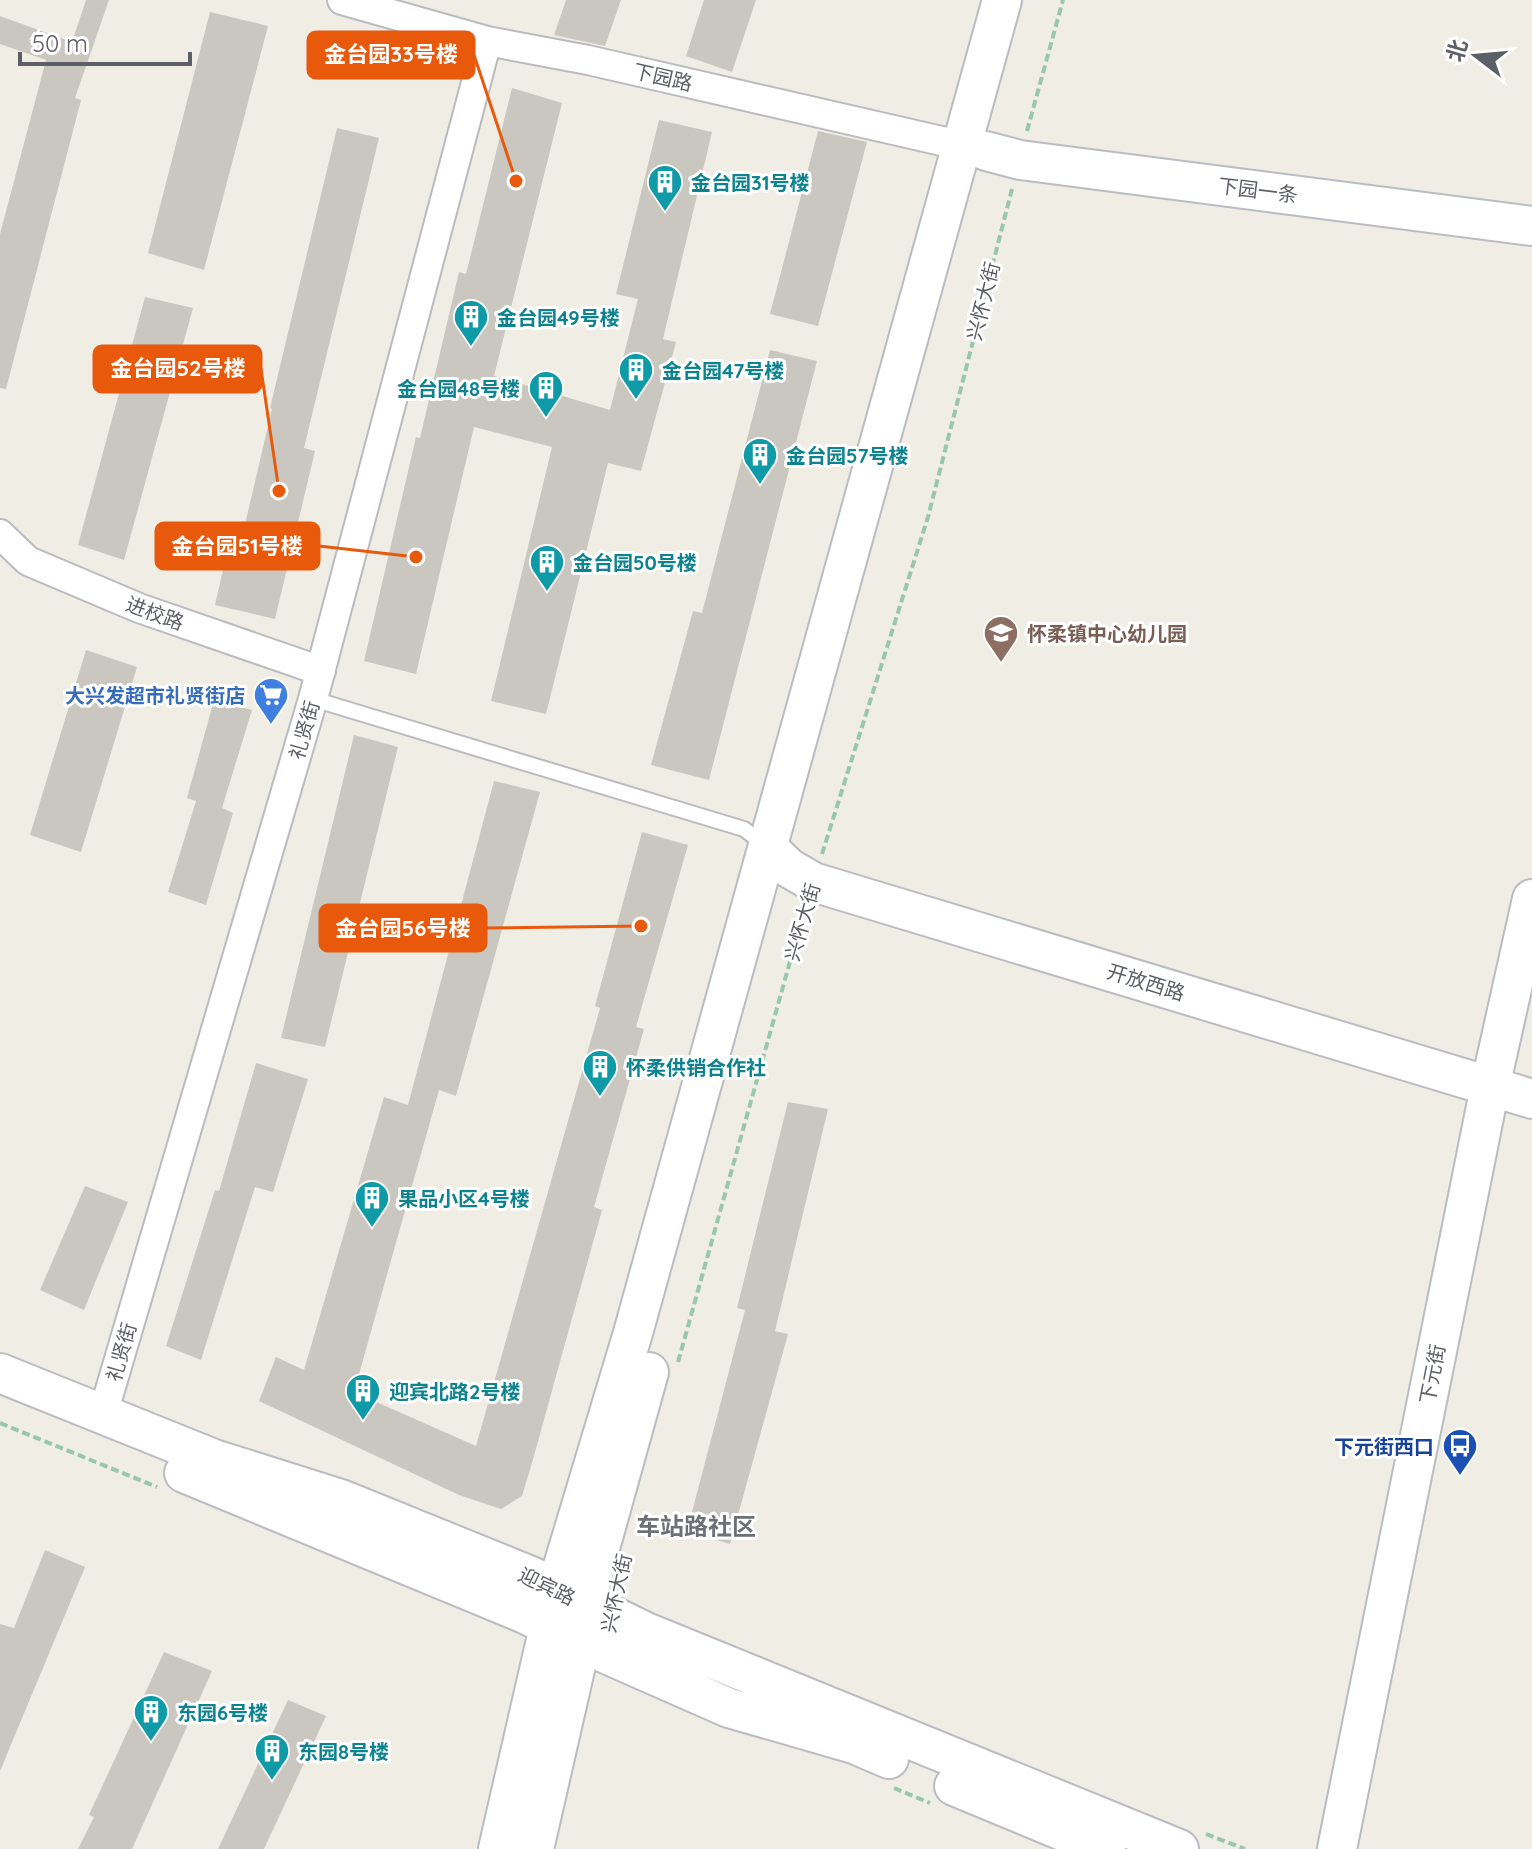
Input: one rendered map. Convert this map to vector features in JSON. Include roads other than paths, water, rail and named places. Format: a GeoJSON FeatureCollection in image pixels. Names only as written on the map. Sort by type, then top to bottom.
{"type":"FeatureCollection","features":[{"type":"Feature","properties":{"kind":"main road","name":"兴怀大街"},"geometry":{"type":"LineString","coordinates":[[989,152],[1002,0]]}},
{"type":"Feature","properties":{"kind":"main road","name":"兴怀大街"},"geometry":{"type":"LineString","coordinates":[[498,1849],[569,1615],[596,1562],[989,152],[1026,0]]}},
{"type":"Feature","properties":{"kind":"main road","name":"下园一条"},"geometry":{"type":"LineString","coordinates":[[989,152],[1532,226]]}},
{"type":"Feature","properties":{"kind":"main road","name":"开放西路"},"geometry":{"type":"LineString","coordinates":[[790,866],[1513,1094]]}},
{"type":"Feature","properties":{"kind":"main road","name":"下元街"},"geometry":{"type":"LineString","coordinates":[[1364,1849],[1513,1094],[1532,899]]}},
{"type":"Feature","properties":{"kind":"main road","name":"下元街"},"geometry":{"type":"LineString","coordinates":[[1337,1849],[1532,1020]]}},
{"type":"Feature","properties":{"kind":"main road","name":"迎宾路"},"geometry":{"type":"LineString","coordinates":[[0,1373],[214,1459],[341,1499],[531,1576],[569,1615],[729,1708],[854,1744],[1106,1849]]}},
{"type":"Feature","properties":{"kind":"main road","name":"迎宾路"},"geometry":{"type":"LineString","coordinates":[[0,1399],[569,1615],[646,1632],[1179,1849]]}},
{"type":"Feature","properties":{"kind":"main road","name":"兴怀大街"},"geometry":{"type":"LineString","coordinates":[[534,1849],[569,1615]]}},
{"type":"Feature","properties":{"kind":"street","name":"下园路"},"geometry":{"type":"LineString","coordinates":[[342,0],[487,41],[603,64],[989,152]]}},
{"type":"Feature","properties":{"kind":"street","name":"礼贤街"},"geometry":{"type":"LineString","coordinates":[[103,1414],[321,671],[487,41]]}},
{"type":"Feature","properties":{"kind":"street","name":"进校路"},"geometry":{"type":"LineString","coordinates":[[0,534],[28,561],[125,602],[321,671]]}},
{"type":"Feature","properties":{"kind":"lane"},"geometry":{"type":"LineString","coordinates":[[313,699],[744,829],[790,866]]}},
{"type":"Feature","properties":{"kind":"place","name":"金台园33号楼"},"geometry":{"type":"Point","coordinates":[516,181]}},
{"type":"Feature","properties":{"kind":"place","name":"金台园31号楼"},"geometry":{"type":"Point","coordinates":[665,213]}},
{"type":"Feature","properties":{"kind":"place","name":"金台园49号楼"},"geometry":{"type":"Point","coordinates":[471,348]}},
{"type":"Feature","properties":{"kind":"place","name":"金台园47号楼"},"geometry":{"type":"Point","coordinates":[636,401]}},
{"type":"Feature","properties":{"kind":"place","name":"金台园48号楼"},"geometry":{"type":"Point","coordinates":[546,419]}},
{"type":"Feature","properties":{"kind":"place","name":"金台园57号楼"},"geometry":{"type":"Point","coordinates":[760,486]}},
{"type":"Feature","properties":{"kind":"place","name":"金台园52号楼"},"geometry":{"type":"Point","coordinates":[279,491]}},
{"type":"Feature","properties":{"kind":"place","name":"金台园51号楼"},"geometry":{"type":"Point","coordinates":[416,557]}},
{"type":"Feature","properties":{"kind":"place","name":"金台园50号楼"},"geometry":{"type":"Point","coordinates":[547,593]}},
{"type":"Feature","properties":{"kind":"place","name":"怀柔镇中心幼儿园"},"geometry":{"type":"Point","coordinates":[1001,664]}},
{"type":"Feature","properties":{"kind":"place","name":"大兴发超市礼贤街店"},"geometry":{"type":"Point","coordinates":[271,726]}},
{"type":"Feature","properties":{"kind":"place","name":"金台园56号楼"},"geometry":{"type":"Point","coordinates":[641,926]}},
{"type":"Feature","properties":{"kind":"place","name":"怀柔供销合作社"},"geometry":{"type":"Point","coordinates":[600,1098]}},
{"type":"Feature","properties":{"kind":"place","name":"果品小区4号楼"},"geometry":{"type":"Point","coordinates":[372,1229]}},
{"type":"Feature","properties":{"kind":"place","name":"迎宾北路2号楼"},"geometry":{"type":"Point","coordinates":[363,1422]}},
{"type":"Feature","properties":{"kind":"place","name":"下元街西口"},"geometry":{"type":"Point","coordinates":[1460,1477]}},
{"type":"Feature","properties":{"kind":"place","name":"东园6号楼"},"geometry":{"type":"Point","coordinates":[151,1743]}},
{"type":"Feature","properties":{"kind":"place","name":"东园8号楼"},"geometry":{"type":"Point","coordinates":[272,1782]}},
{"type":"Feature","properties":{"kind":"district","name":"车站路社区"},"geometry":{"type":"Point","coordinates":[696,1526]}}]}
